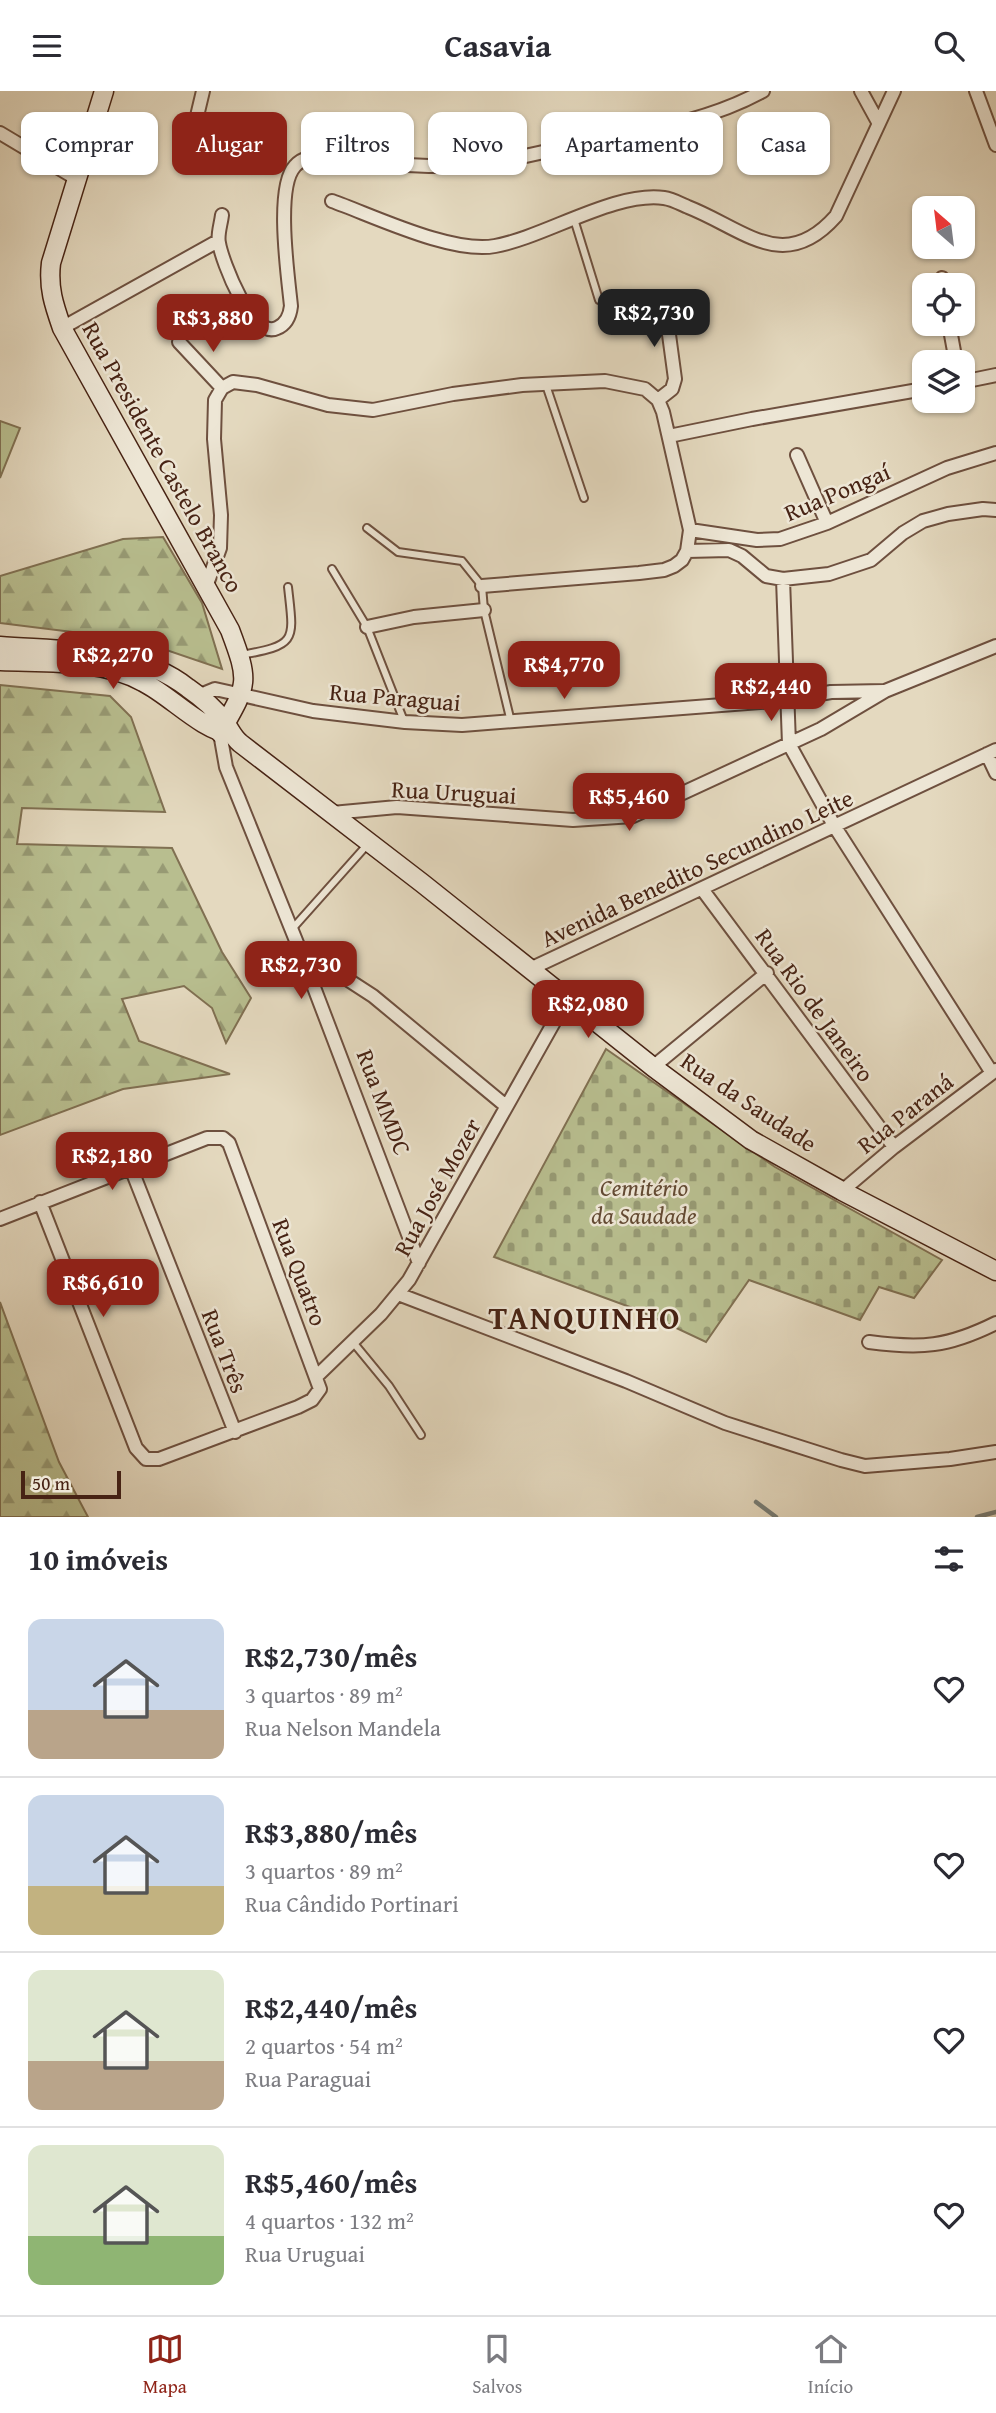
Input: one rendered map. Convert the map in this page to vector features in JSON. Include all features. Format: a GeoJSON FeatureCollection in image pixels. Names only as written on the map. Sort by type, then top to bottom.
{"type":"FeatureCollection","features":[{"type":"Feature","properties":{"kind":"main road","name":"Rua Presidente Castelo Branco"},"geometry":{"type":"LineString","coordinates":[[104,91],[51,263],[49,282],[52,299],[62,328],[230,630],[244,677],[242,695]]}},
{"type":"Feature","properties":{"kind":"main road"},"geometry":{"type":"LineString","coordinates":[[0,646],[129,659],[177,679],[198,696],[226,730]]}},
{"type":"Feature","properties":{"kind":"main road"},"geometry":{"type":"LineString","coordinates":[[0,661],[76,665],[124,673],[226,730]]}},
{"type":"Feature","properties":{"kind":"main road"},"geometry":{"type":"LineString","coordinates":[[226,730],[242,695]]}},
{"type":"Feature","properties":{"kind":"main road","name":"Rua da Saudade"},"geometry":{"type":"LineString","coordinates":[[226,730],[653,1067],[751,1139],[842,1191],[996,1271]]}},
{"type":"Feature","properties":{"kind":"street"},"geometry":{"type":"LineString","coordinates":[[198,112],[203,91]]}},
{"type":"Feature","properties":{"kind":"street"},"geometry":{"type":"LineString","coordinates":[[222,215],[218,241],[231,278],[247,311],[260,324],[276,330],[289,316],[291,306],[284,208],[286,188],[291,172],[304,160],[326,156],[399,166],[451,166],[512,158],[699,118],[737,105],[763,91]]}},
{"type":"Feature","properties":{"kind":"street"},"geometry":{"type":"LineString","coordinates":[[861,91],[878,122]]}},
{"type":"Feature","properties":{"kind":"street"},"geometry":{"type":"LineString","coordinates":[[332,201],[456,246],[494,246],[631,200],[664,198],[767,244],[792,245],[808,240],[825,229],[836,216],[894,91]]}},
{"type":"Feature","properties":{"kind":"street"},"geometry":{"type":"LineString","coordinates":[[976,91],[996,145]]}},
{"type":"Feature","properties":{"kind":"street"},"geometry":{"type":"LineString","coordinates":[[0,133],[77,179]]}},
{"type":"Feature","properties":{"kind":"street"},"geometry":{"type":"LineString","coordinates":[[62,328],[218,241]]}},
{"type":"Feature","properties":{"kind":"street"},"geometry":{"type":"LineString","coordinates":[[657,400],[672,389],[675,379],[665,305]]}},
{"type":"Feature","properties":{"kind":"street"},"geometry":{"type":"LineString","coordinates":[[179,342],[222,388]]}},
{"type":"Feature","properties":{"kind":"street"},"geometry":{"type":"LineString","coordinates":[[975,379],[996,375]]}},
{"type":"Feature","properties":{"kind":"street"},"geometry":{"type":"LineString","coordinates":[[206,587],[220,548],[214,439],[215,400],[222,388],[233,382],[246,382],[328,405],[373,410],[490,388],[545,383],[605,381],[645,389],[657,400],[670,436],[690,530],[687,551],[674,566],[664,570],[482,586]]}},
{"type":"Feature","properties":{"kind":"street"},"geometry":{"type":"LineString","coordinates":[[670,436],[912,391]]}},
{"type":"Feature","properties":{"kind":"street","name":"Rua Pongaí"},"geometry":{"type":"LineString","coordinates":[[690,530],[757,540],[780,539],[827,523],[947,468],[996,453]]}},
{"type":"Feature","properties":{"kind":"street"},"geometry":{"type":"LineString","coordinates":[[797,454],[827,523]]}},
{"type":"Feature","properties":{"kind":"street"},"geometry":{"type":"LineString","coordinates":[[687,551],[729,550],[742,556],[766,576],[783,579],[829,574],[871,560],[923,521],[960,512],[996,510]]}},
{"type":"Feature","properties":{"kind":"street"},"geometry":{"type":"LineString","coordinates":[[783,579],[789,744],[835,827],[994,1071]]}},
{"type":"Feature","properties":{"kind":"street"},"geometry":{"type":"LineString","coordinates":[[367,627],[414,617],[484,610]]}},
{"type":"Feature","properties":{"kind":"street","name":"Rua Uruguai"},"geometry":{"type":"LineString","coordinates":[[332,813],[397,807],[573,820],[633,816],[789,744],[852,712],[885,691],[996,646]]}},
{"type":"Feature","properties":{"kind":"street","name":"Rua Paraguai"},"geometry":{"type":"LineString","coordinates":[[198,696],[215,689],[313,711],[405,722],[463,725],[786,700],[831,692],[885,691]]}},
{"type":"Feature","properties":{"kind":"street","name":"Rua MMDC"},"geometry":{"type":"LineString","coordinates":[[226,730],[226,767],[299,948],[419,1263]]}},
{"type":"Feature","properties":{"kind":"street"},"geometry":{"type":"LineString","coordinates":[[992,752],[996,773]]}},
{"type":"Feature","properties":{"kind":"street","name":"Avenida Benedito Secundino Leite"},"geometry":{"type":"LineString","coordinates":[[530,969],[992,752]]}},
{"type":"Feature","properties":{"kind":"street","name":"Rua Rio de Janeiro"},"geometry":{"type":"LineString","coordinates":[[702,889],[894,1147]]}},
{"type":"Feature","properties":{"kind":"street"},"geometry":{"type":"LineString","coordinates":[[299,948],[373,996],[506,1106]]}},
{"type":"Feature","properties":{"kind":"street"},"geometry":{"type":"LineString","coordinates":[[653,1067],[767,973]]}},
{"type":"Feature","properties":{"kind":"street","name":"Rua José Mozer"},"geometry":{"type":"LineString","coordinates":[[317,1376],[398,1294],[419,1263],[567,999]]}},
{"type":"Feature","properties":{"kind":"street","name":"Rua Paraná"},"geometry":{"type":"LineString","coordinates":[[842,1191],[894,1147],[994,1071]]}},
{"type":"Feature","properties":{"kind":"street","name":"Rua Quatro"},"geometry":{"type":"LineString","coordinates":[[131,1168],[206,1138],[223,1138],[229,1143],[317,1376]]}},
{"type":"Feature","properties":{"kind":"street"},"geometry":{"type":"LineString","coordinates":[[0,1219],[131,1168]]}},
{"type":"Feature","properties":{"kind":"street","name":"Rua Três"},"geometry":{"type":"LineString","coordinates":[[131,1168],[235,1432]]}},
{"type":"Feature","properties":{"kind":"street"},"geometry":{"type":"LineString","coordinates":[[40,1202],[136,1448],[146,1459],[159,1459],[298,1407],[312,1400],[320,1389],[317,1376]]}},
{"type":"Feature","properties":{"kind":"street"},"geometry":{"type":"LineString","coordinates":[[398,1294],[626,1381],[725,1423],[841,1460],[865,1466],[996,1452]]}},
{"type":"Feature","properties":{"kind":"street"},"geometry":{"type":"LineString","coordinates":[[869,1342],[909,1347],[938,1345],[974,1334],[996,1323]]}},
{"type":"Feature","properties":{"kind":"lane"},"geometry":{"type":"LineString","coordinates":[[574,219],[599,300],[667,324]]}},
{"type":"Feature","properties":{"kind":"lane"},"geometry":{"type":"LineString","coordinates":[[545,383],[584,498]]}},
{"type":"Feature","properties":{"kind":"lane"},"geometry":{"type":"LineString","coordinates":[[367,528],[398,552],[462,561],[482,586],[484,610],[511,722]]}},
{"type":"Feature","properties":{"kind":"lane"},"geometry":{"type":"LineString","coordinates":[[332,569],[367,627],[405,722]]}},
{"type":"Feature","properties":{"kind":"lane"},"geometry":{"type":"LineString","coordinates":[[239,655],[267,650],[285,642],[293,631],[288,587]]}},
{"type":"Feature","properties":{"kind":"lane"},"geometry":{"type":"LineString","coordinates":[[291,930],[370,843]]}},
{"type":"Feature","properties":{"kind":"lane"},"geometry":{"type":"LineString","coordinates":[[352,1341],[390,1386],[421,1435]]}},
{"type":"Feature","properties":{"kind":"green space"},"geometry":{"type":"Polygon","coordinates":[[[0,421],[20,428],[0,478],[0,421]]]}},
{"type":"Feature","properties":{"kind":"green space"},"geometry":{"type":"Polygon","coordinates":[[[163,537],[202,603],[222,669],[137,640],[0,623],[0,576],[123,539],[163,537]]]}},
{"type":"Feature","properties":{"kind":"green space"},"geometry":{"type":"Polygon","coordinates":[[[0,685],[110,696],[131,717],[165,812],[22,808],[17,844],[172,848],[222,952],[251,998],[226,1043],[212,1008],[184,986],[122,999],[139,1041],[230,1074],[123,1089],[0,1135],[0,685]]]}},
{"type":"Feature","properties":{"kind":"green space","name":"Cemitério da Saudade"},"geometry":{"type":"Polygon","coordinates":[[[606,1049],[775,1167],[942,1260],[914,1298],[879,1287],[860,1320],[749,1280],[706,1342],[638,1310],[494,1257],[606,1049]]]}},
{"type":"Feature","properties":{"kind":"green space"},"geometry":{"type":"Polygon","coordinates":[[[0,1302],[59,1462],[88,1517],[0,1517],[0,1302]]]}},
{"type":"Feature","properties":{"kind":"waterway"},"geometry":{"type":"LineString","coordinates":[[756,1502],[776,1517]]}},
{"type":"Feature","properties":{"kind":"waterway"},"geometry":{"type":"LineString","coordinates":[[977,1517],[996,1512]]}},
{"type":"Feature","properties":{"kind":"district","name":"TANQUINHO"},"geometry":{"type":"Point","coordinates":[585,1317]}}]}
